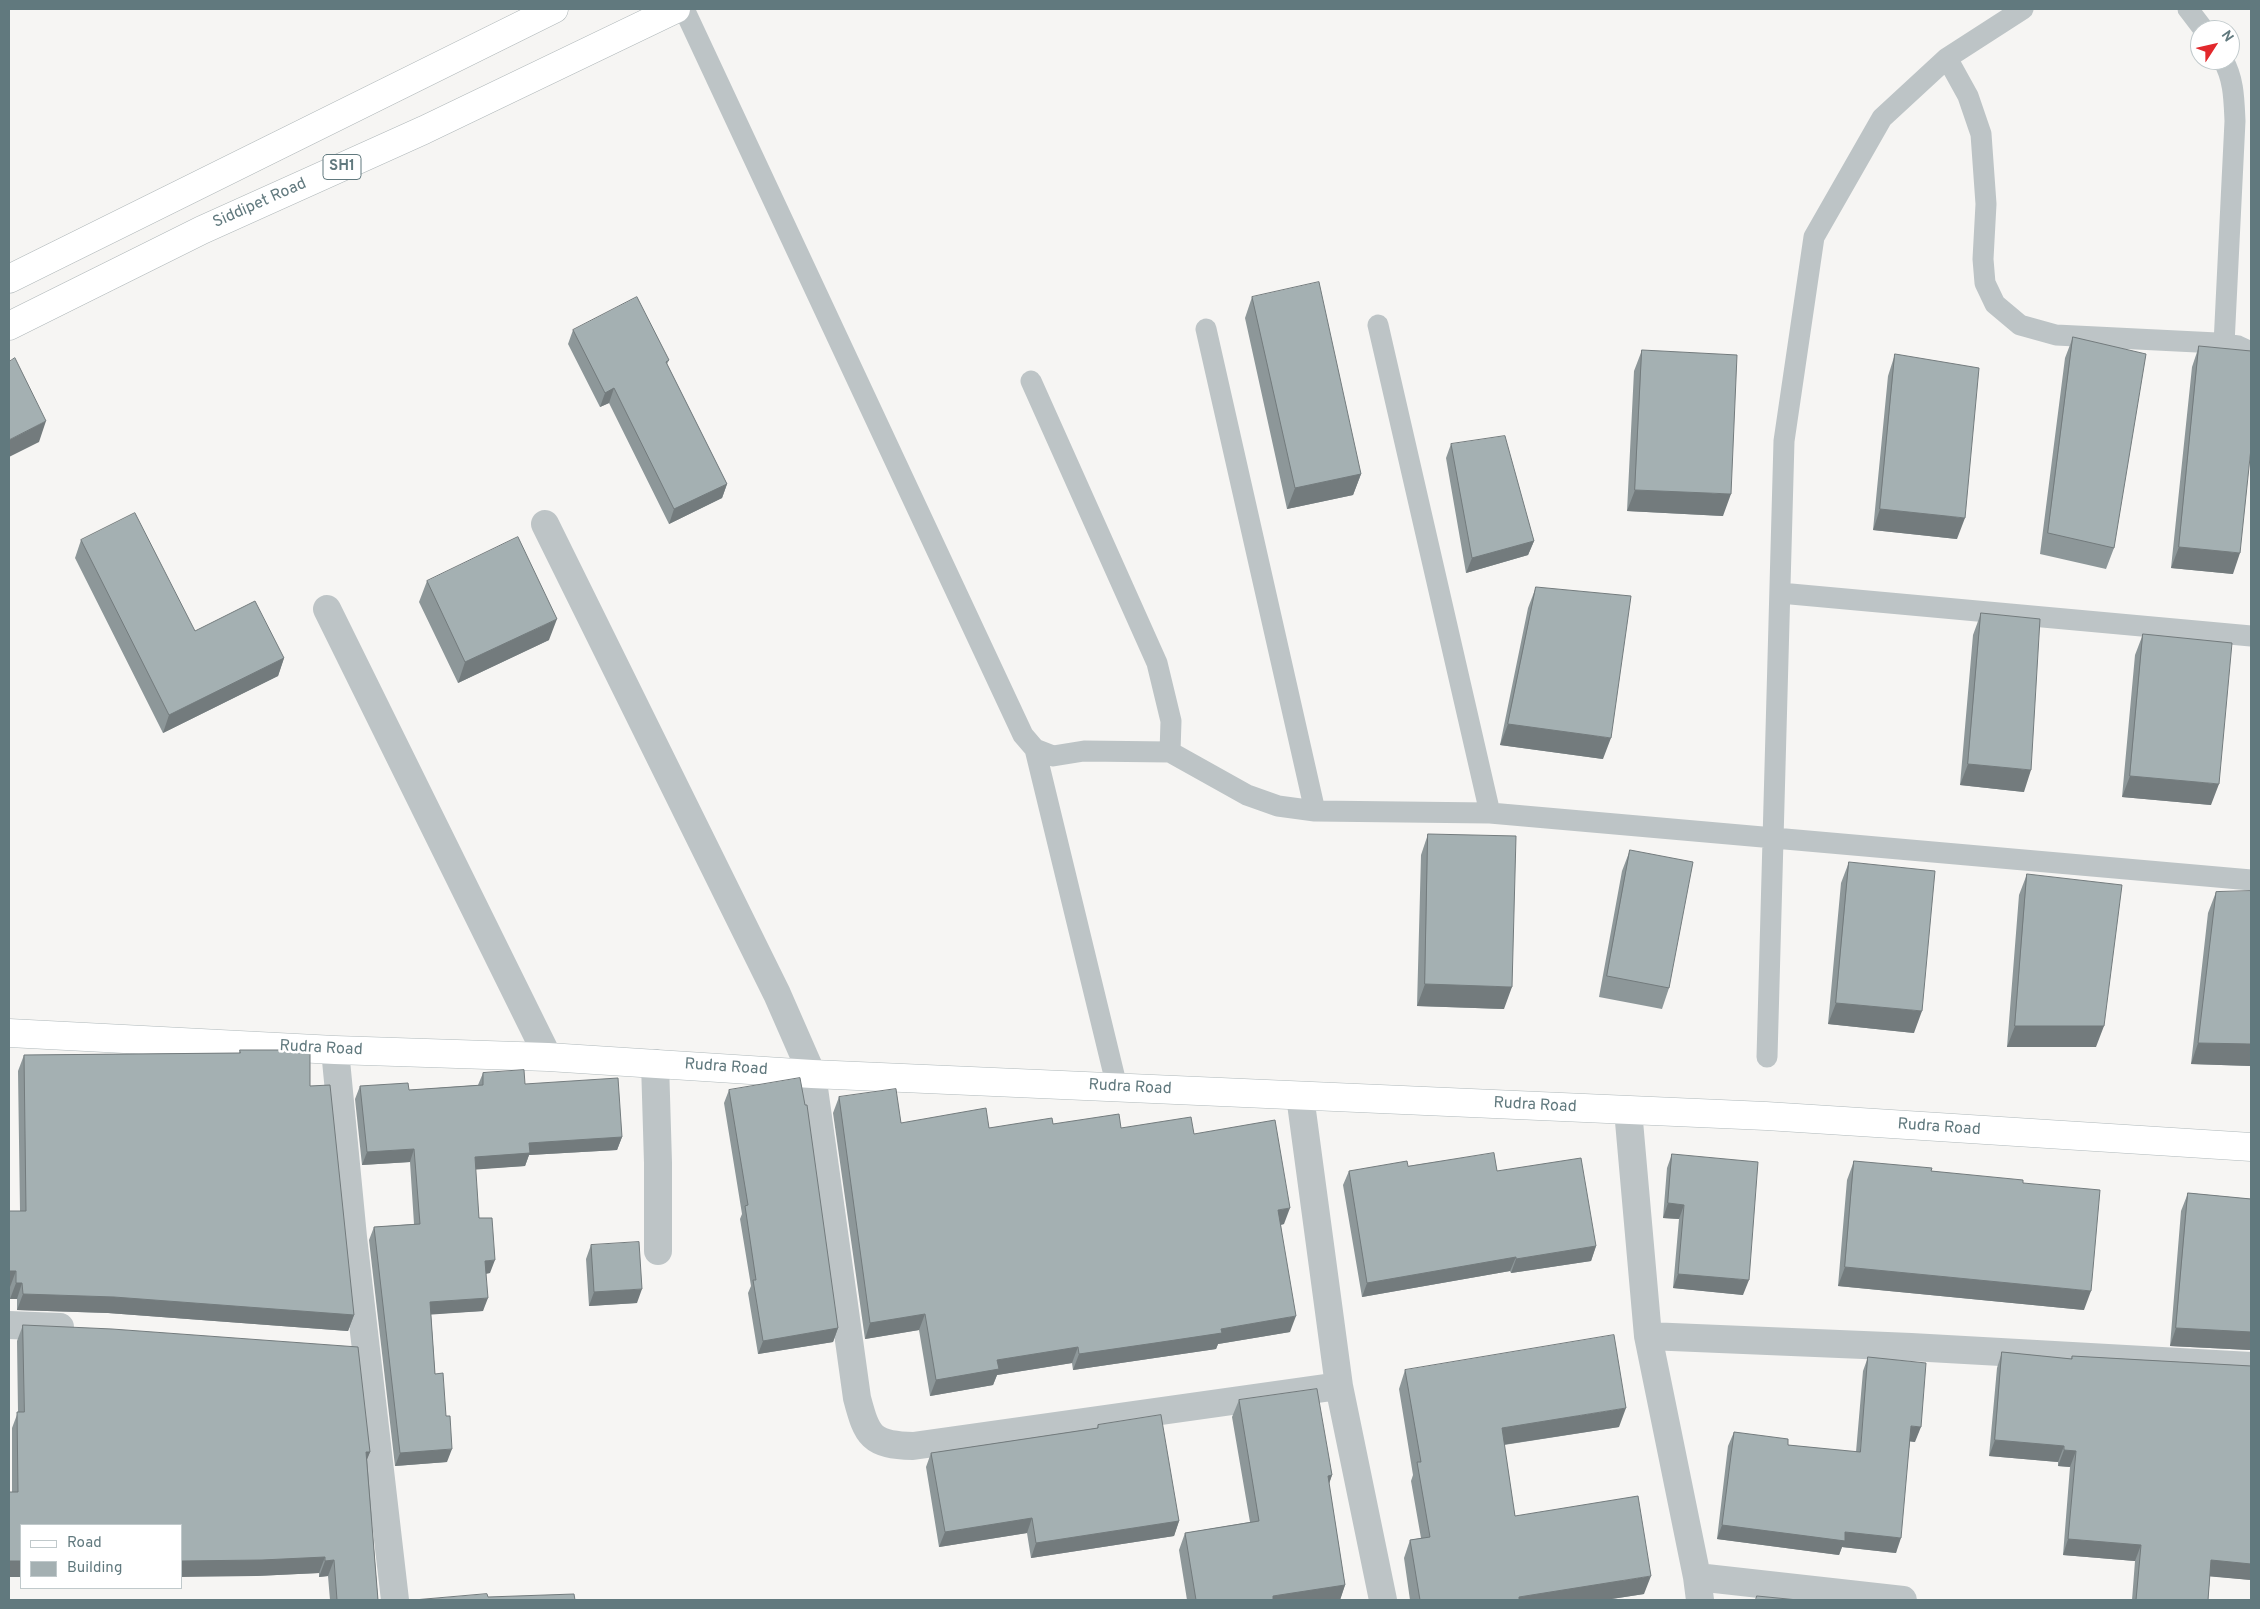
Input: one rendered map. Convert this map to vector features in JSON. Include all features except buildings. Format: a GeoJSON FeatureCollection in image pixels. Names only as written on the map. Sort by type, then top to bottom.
{"type":"FeatureCollection","features":[{"type":"Feature","properties":{"kind":"main road"},"geometry":{"type":"LineString","coordinates":[[9,278],[554,9]]}},
{"type":"Feature","properties":{"kind":"main road","name":"Siddipet Road"},"geometry":{"type":"LineString","coordinates":[[9,326],[202,230],[424,130],[676,9]]}},
{"type":"Feature","properties":{"kind":"main road","name":"Rudra Road"},"geometry":{"type":"LineString","coordinates":[[9,1033],[335,1050],[548,1057],[812,1074],[1766,1116],[2251,1147]]}},
{"type":"Feature","properties":{"kind":"street"},"geometry":{"type":"LineString","coordinates":[[545,524],[777,994],[812,1074],[857,1398],[864,1427],[876,1439],[892,1446],[913,1446],[1339,1386]]}},
{"type":"Feature","properties":{"kind":"street"},"geometry":{"type":"LineString","coordinates":[[327,609],[548,1057]]}},
{"type":"Feature","properties":{"kind":"street"},"geometry":{"type":"LineString","coordinates":[[335,1050],[353,1237],[394,1600]]}},
{"type":"Feature","properties":{"kind":"street"},"geometry":{"type":"LineString","coordinates":[[655,1063],[658,1251]]}},
{"type":"Feature","properties":{"kind":"street"},"geometry":{"type":"LineString","coordinates":[[1300,1096],[1339,1386],[1383,1600]]}},
{"type":"Feature","properties":{"kind":"street"},"geometry":{"type":"LineString","coordinates":[[1628,1110],[1648,1336],[1698,1589],[1903,1600]]}},
{"type":"Feature","properties":{"kind":"street"},"geometry":{"type":"LineString","coordinates":[[9,1325],[87,1328]]}},
{"type":"Feature","properties":{"kind":"street"},"geometry":{"type":"LineString","coordinates":[[1648,1336],[1911,1346],[2251,1366]]}},
{"type":"Feature","properties":{"kind":"street"},"geometry":{"type":"LineString","coordinates":[[338,1346],[367,1348]]}},
{"type":"Feature","properties":{"kind":"lane"},"geometry":{"type":"LineString","coordinates":[[684,9],[1023,735],[1035,749],[1117,1087]]}},
{"type":"Feature","properties":{"kind":"lane"},"geometry":{"type":"LineString","coordinates":[[1767,1057],[1784,441],[1814,237],[1882,118],[1946,58],[2023,9]]}},
{"type":"Feature","properties":{"kind":"lane"},"geometry":{"type":"LineString","coordinates":[[2188,9],[2196,20]]}},
{"type":"Feature","properties":{"kind":"lane"},"geometry":{"type":"LineString","coordinates":[[1946,58],[1968,96],[1981,134],[1986,204],[1983,259],[1985,283],[1995,304],[2020,326],[2056,335],[2224,344],[2238,346],[2251,352]]}},
{"type":"Feature","properties":{"kind":"lane"},"geometry":{"type":"LineString","coordinates":[[2224,344],[2235,121],[2234,93],[2228,70]]}},
{"type":"Feature","properties":{"kind":"lane"},"geometry":{"type":"LineString","coordinates":[[1378,325],[1490,813]]}},
{"type":"Feature","properties":{"kind":"lane"},"geometry":{"type":"LineString","coordinates":[[1206,330],[1315,812]]}},
{"type":"Feature","properties":{"kind":"lane"},"geometry":{"type":"LineString","coordinates":[[1031,380],[1157,663],[1171,721],[1170,752]]}},
{"type":"Feature","properties":{"kind":"lane"},"geometry":{"type":"LineString","coordinates":[[1780,593],[2251,636]]}},
{"type":"Feature","properties":{"kind":"lane"},"geometry":{"type":"LineString","coordinates":[[1035,749],[1053,756],[1084,751],[1170,752],[1247,795],[1278,806],[1315,812],[1490,813],[2251,880]]}}]}
